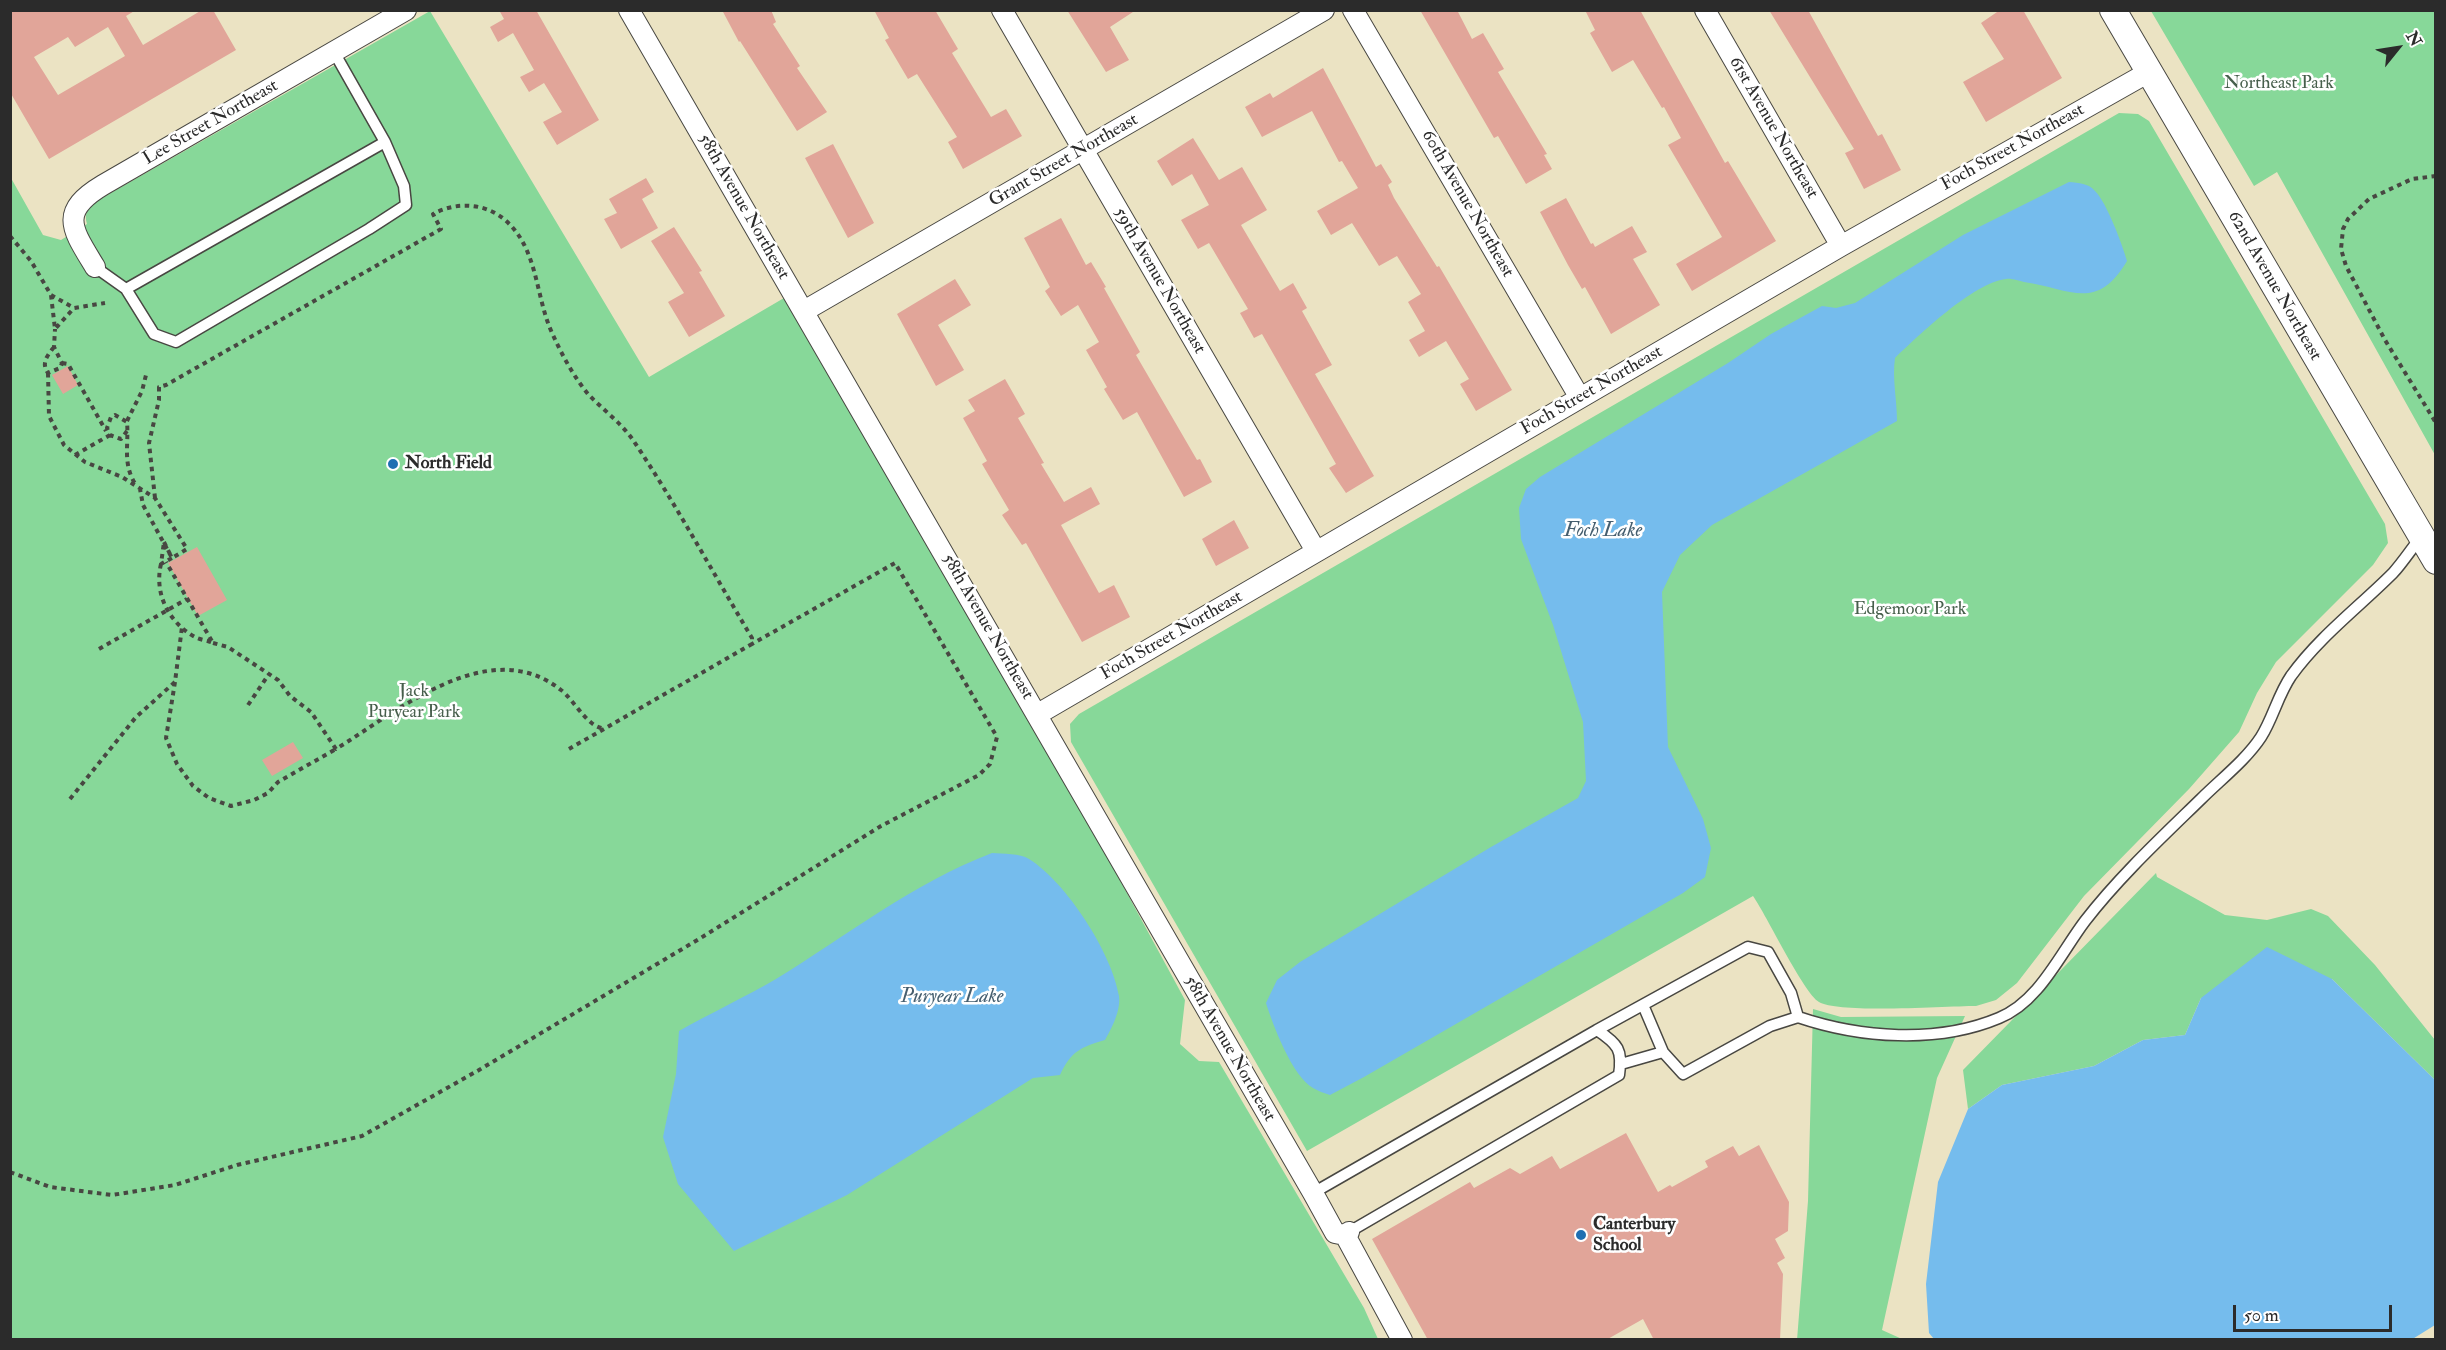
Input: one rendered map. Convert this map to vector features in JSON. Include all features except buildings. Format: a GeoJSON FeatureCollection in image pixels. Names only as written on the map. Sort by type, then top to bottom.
{"type":"FeatureCollection","features":[{"type":"Feature","properties":{"kind":"street","name":"Lee Street Northeast"},"geometry":{"type":"LineString","coordinates":[[95,267],[77,235],[73,219],[78,203],[103,185],[406,10]]}},
{"type":"Feature","properties":{"kind":"street","name":"58th Avenue Northeast"},"geometry":{"type":"LineString","coordinates":[[629,10],[1038,714],[1120,863],[1313,1192],[1326,1221],[1335,1233],[1347,1233],[1402,1340]]}},
{"type":"Feature","properties":{"kind":"street","name":"59th Avenue Northeast"},"geometry":{"type":"LineString","coordinates":[[1002,10],[1316,551]]}},
{"type":"Feature","properties":{"kind":"street","name":"Grant Street Northeast"},"geometry":{"type":"LineString","coordinates":[[804,311],[1324,10]]}},
{"type":"Feature","properties":{"kind":"street","name":"60th Avenue Northeast"},"geometry":{"type":"LineString","coordinates":[[1353,10],[1580,398]]}},
{"type":"Feature","properties":{"kind":"street","name":"61st Avenue Northeast"},"geometry":{"type":"LineString","coordinates":[[1705,10],[1841,246]]}},
{"type":"Feature","properties":{"kind":"street","name":"62nd Avenue Northeast"},"geometry":{"type":"LineString","coordinates":[[2113,10],[2436,561]]}},
{"type":"Feature","properties":{"kind":"street","name":"Foch Street Northeast"},"geometry":{"type":"LineString","coordinates":[[1038,714],[1841,246],[2149,72]]}},
{"type":"Feature","properties":{"kind":"lane"},"geometry":{"type":"LineString","coordinates":[[95,267],[126,289],[154,334],[176,342],[406,205],[404,186],[386,142],[334,52]]}},
{"type":"Feature","properties":{"kind":"lane"},"geometry":{"type":"LineString","coordinates":[[126,289],[386,142]]}},
{"type":"Feature","properties":{"kind":"lane"},"geometry":{"type":"LineString","coordinates":[[1643,1005],[1664,1052],[1683,1074],[1770,1026],[1798,1017],[1845,1030],[1904,1035],[1971,1027],[2000,1018],[2021,1006],[2101,904],[2152,847],[2260,738],[2291,676],[2341,620],[2394,572],[2421,536]]}},
{"type":"Feature","properties":{"kind":"lane"},"geometry":{"type":"LineString","coordinates":[[1313,1192],[1748,947],[1768,952],[1791,993],[1798,1017]]}},
{"type":"Feature","properties":{"kind":"lane"},"geometry":{"type":"LineString","coordinates":[[1347,1233],[1620,1075],[1622,1057],[1613,1041],[1597,1030]]}},
{"type":"Feature","properties":{"kind":"lane"},"geometry":{"type":"LineString","coordinates":[[1621,1064],[1664,1052]]}},
{"type":"Feature","properties":{"kind":"path"},"geometry":{"type":"LineString","coordinates":[[2436,176],[2412,180],[2369,199],[2348,219],[2343,229],[2341,249],[2346,266],[2385,340],[2436,423]]}},
{"type":"Feature","properties":{"kind":"path"},"geometry":{"type":"LineString","coordinates":[[164,563],[187,549],[155,498],[149,443],[159,400],[159,387],[177,380],[441,229],[432,214],[457,206],[480,208],[504,219],[525,244],[548,323],[558,346],[583,387],[636,443],[752,638],[752,644]]}},
{"type":"Feature","properties":{"kind":"path"},"geometry":{"type":"LineString","coordinates":[[10,236],[39,272],[51,295],[55,329],[54,347],[62,363]]}},
{"type":"Feature","properties":{"kind":"path"},"geometry":{"type":"LineString","coordinates":[[51,295],[74,308],[105,303]]}},
{"type":"Feature","properties":{"kind":"path"},"geometry":{"type":"LineString","coordinates":[[55,329],[74,308]]}},
{"type":"Feature","properties":{"kind":"path"},"geometry":{"type":"LineString","coordinates":[[54,347],[44,360],[44,368],[48,373],[49,416],[64,445],[75,455],[122,477],[155,498]]}},
{"type":"Feature","properties":{"kind":"path"},"geometry":{"type":"LineString","coordinates":[[48,373],[60,368],[62,363]]}},
{"type":"Feature","properties":{"kind":"path"},"geometry":{"type":"LineString","coordinates":[[62,363],[68,364],[109,435],[121,439],[127,431]]}},
{"type":"Feature","properties":{"kind":"path"},"geometry":{"type":"LineString","coordinates":[[146,375],[142,391],[126,422],[127,431],[124,444],[130,476],[139,489],[143,505],[172,558]]}},
{"type":"Feature","properties":{"kind":"path"},"geometry":{"type":"LineString","coordinates":[[109,435],[107,428],[111,417],[115,415],[126,422]]}},
{"type":"Feature","properties":{"kind":"path"},"geometry":{"type":"LineString","coordinates":[[75,455],[109,435]]}},
{"type":"Feature","properties":{"kind":"path"},"geometry":{"type":"LineString","coordinates":[[164,542],[164,563],[158,590],[168,610],[182,627],[198,639],[228,647],[278,680],[290,696],[311,712],[336,749]]}},
{"type":"Feature","properties":{"kind":"path"},"geometry":{"type":"LineString","coordinates":[[164,563],[213,642]]}},
{"type":"Feature","properties":{"kind":"path"},"geometry":{"type":"LineString","coordinates":[[10,1172],[50,1187],[112,1195],[175,1185],[237,1165],[362,1136],[479,1070],[679,951],[881,826],[979,775],[990,764],[997,737],[895,563],[569,749]]}},
{"type":"Feature","properties":{"kind":"path"},"geometry":{"type":"LineString","coordinates":[[99,649],[188,599]]}},
{"type":"Feature","properties":{"kind":"path"},"geometry":{"type":"LineString","coordinates":[[182,627],[166,738],[177,764],[193,786],[209,798],[231,806],[254,800],[268,793],[278,782],[450,681],[486,670],[521,672],[547,682],[570,698],[591,725],[596,728],[608,727]]}},
{"type":"Feature","properties":{"kind":"path"},"geometry":{"type":"LineString","coordinates":[[248,705],[269,674]]}},
{"type":"Feature","properties":{"kind":"path"},"geometry":{"type":"LineString","coordinates":[[70,799],[136,717],[175,682]]}},
{"type":"Feature","properties":{"kind":"green space","name":"Jack Puryear Park"},"geometry":{"type":"Polygon","coordinates":[[[430,11],[649,377],[784,298],[1071,790],[1185,1000],[1180,1044],[1199,1061],[1219,1062],[1364,1308],[1378,1339],[11,1339],[11,178],[43,235],[61,240],[87,224],[87,212],[95,202],[430,11]]]}},
{"type":"Feature","properties":{"kind":"green space","name":"Northeast Park"},"geometry":{"type":"Polygon","coordinates":[[[2151,11],[2435,11],[2435,455],[2277,172],[2254,186],[2151,11]]]}},
{"type":"Feature","properties":{"kind":"green space","name":"Edgemoor Park"},"geometry":{"type":"Polygon","coordinates":[[[2119,113],[2138,114],[2149,121],[2385,524],[2388,543],[2373,565],[2276,662],[2257,693],[2239,732],[2189,789],[2084,896],[2017,983],[1996,1000],[1976,1006],[1870,1009],[1831,1006],[1819,1002],[1804,984],[1753,896],[1307,1151],[1071,742],[1070,724],[1079,714],[2119,113]]]}},
{"type":"Feature","properties":{"kind":"green space"},"geometry":{"type":"Polygon","coordinates":[[[2156,873],[2157,877],[2225,915],[2267,920],[2311,909],[2328,916],[2375,965],[2435,1040],[2435,1080],[2332,979],[2201,998],[2185,1035],[2143,1040],[2094,1066],[2002,1085],[1968,1109],[1963,1070],[2156,873]]]}},
{"type":"Feature","properties":{"kind":"green space"},"geometry":{"type":"Polygon","coordinates":[[[1813,1009],[1841,1017],[1965,1016],[1937,1078],[1882,1330],[1902,1339],[1797,1340],[1808,1201],[1813,1009]]]}},
{"type":"Feature","properties":{"kind":"water","name":"Foch Lake"},"geometry":{"type":"Polygon","coordinates":[[[2069,182],[2092,188],[2109,214],[2127,261],[2116,277],[2105,287],[2094,292],[2069,292],[2008,279],[1978,290],[1947,311],[1895,358],[1897,421],[1712,525],[1680,555],[1662,592],[1668,747],[1703,819],[1711,848],[1705,877],[1683,893],[1330,1095],[1305,1082],[1284,1049],[1266,1003],[1277,980],[1300,962],[1491,847],[1578,798],[1586,781],[1583,722],[1553,625],[1521,539],[1519,508],[1526,489],[1540,477],[1728,363],[1771,334],[1822,306],[1836,308],[1855,303],[1963,235],[2069,182]]]}},
{"type":"Feature","properties":{"kind":"water","name":"Puryear Lake"},"geometry":{"type":"Polygon","coordinates":[[[992,853],[1016,855],[1029,859],[1058,884],[1085,920],[1107,960],[1119,996],[1117,1013],[1105,1040],[1078,1051],[1068,1060],[1060,1075],[1033,1078],[847,1195],[734,1251],[678,1184],[663,1137],[676,1074],[679,1031],[776,979],[908,894],[963,865],[992,853]]]}},
{"type":"Feature","properties":{"kind":"water"},"geometry":{"type":"Polygon","coordinates":[[[2267,947],[2332,979],[2435,1080],[2435,1325],[2411,1340],[1934,1339],[1929,1333],[1926,1284],[1938,1182],[1968,1109],[2002,1085],[2094,1066],[2143,1040],[2185,1035],[2201,998],[2267,947]]]}},
{"type":"Feature","properties":{"kind":"place","name":"North Field"},"geometry":{"type":"Point","coordinates":[393,464]}},
{"type":"Feature","properties":{"kind":"place","name":"Canterbury School"},"geometry":{"type":"Point","coordinates":[1581,1235]}}]}
